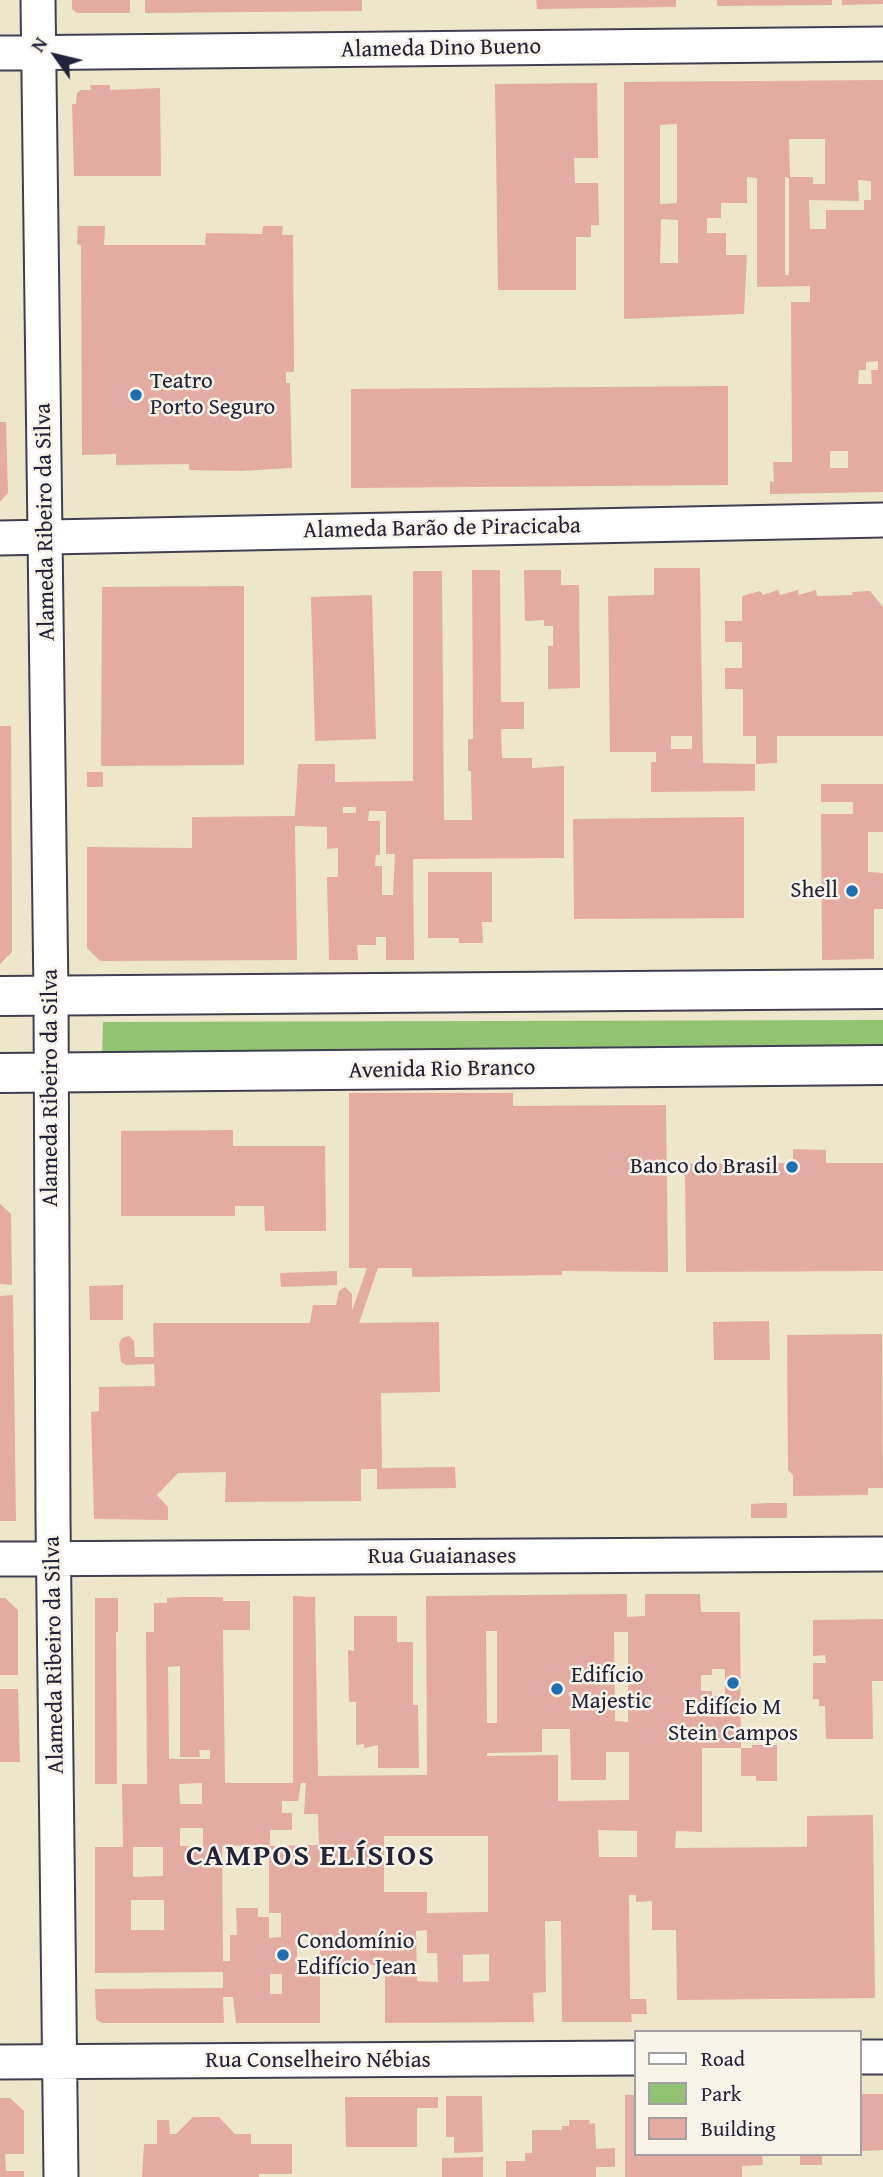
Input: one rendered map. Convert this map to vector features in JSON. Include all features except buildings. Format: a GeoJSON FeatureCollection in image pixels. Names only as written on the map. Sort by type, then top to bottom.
{"type":"FeatureCollection","features":[{"type":"Feature","properties":{"kind":"main road"},"geometry":{"type":"LineString","coordinates":[[0,996],[883,989]]}},
{"type":"Feature","properties":{"kind":"main road","name":"Avenida Rio Branco"},"geometry":{"type":"LineString","coordinates":[[0,1073],[883,1065]]}},
{"type":"Feature","properties":{"kind":"street","name":"Alameda Ribeiro da Silva"},"geometry":{"type":"LineString","coordinates":[[38,0],[51,995],[61,2177]]}},
{"type":"Feature","properties":{"kind":"street","name":"Alameda Dino Bueno"},"geometry":{"type":"LineString","coordinates":[[0,53],[883,44]]}},
{"type":"Feature","properties":{"kind":"street","name":"Alameda Barão de Piracicaba"},"geometry":{"type":"LineString","coordinates":[[0,538],[883,520]]}},
{"type":"Feature","properties":{"kind":"street","name":"Rua Guaianases"},"geometry":{"type":"LineString","coordinates":[[0,1559],[883,1554]]}},
{"type":"Feature","properties":{"kind":"street"},"geometry":{"type":"LineString","coordinates":[[862,2057],[883,2057]]}},
{"type":"Feature","properties":{"kind":"street","name":"Rua Conselheiro Nébias"},"geometry":{"type":"LineString","coordinates":[[0,2062],[634,2058]]}},
{"type":"Feature","properties":{"kind":"green space"},"geometry":{"type":"Polygon","coordinates":[[[883,1020],[883,1046],[102,1056],[103,1022],[883,1020]]]}},
{"type":"Feature","properties":{"kind":"place","name":"Teatro Porto Seguro"},"geometry":{"type":"Point","coordinates":[136,395]}},
{"type":"Feature","properties":{"kind":"place","name":"Shell"},"geometry":{"type":"Point","coordinates":[852,891]}},
{"type":"Feature","properties":{"kind":"place","name":"Banco do Brasil"},"geometry":{"type":"Point","coordinates":[792,1167]}},
{"type":"Feature","properties":{"kind":"place","name":"Edifício M Stein Campos"},"geometry":{"type":"Point","coordinates":[733,1683]}},
{"type":"Feature","properties":{"kind":"place","name":"Edifício Majestic"},"geometry":{"type":"Point","coordinates":[557,1689]}},
{"type":"Feature","properties":{"kind":"place","name":"Condomínio Edifício Jean"},"geometry":{"type":"Point","coordinates":[283,1955]}},
{"type":"Feature","properties":{"kind":"district","name":"CAMPOS ELÍSIOS"},"geometry":{"type":"Point","coordinates":[311,1857]}}]}
